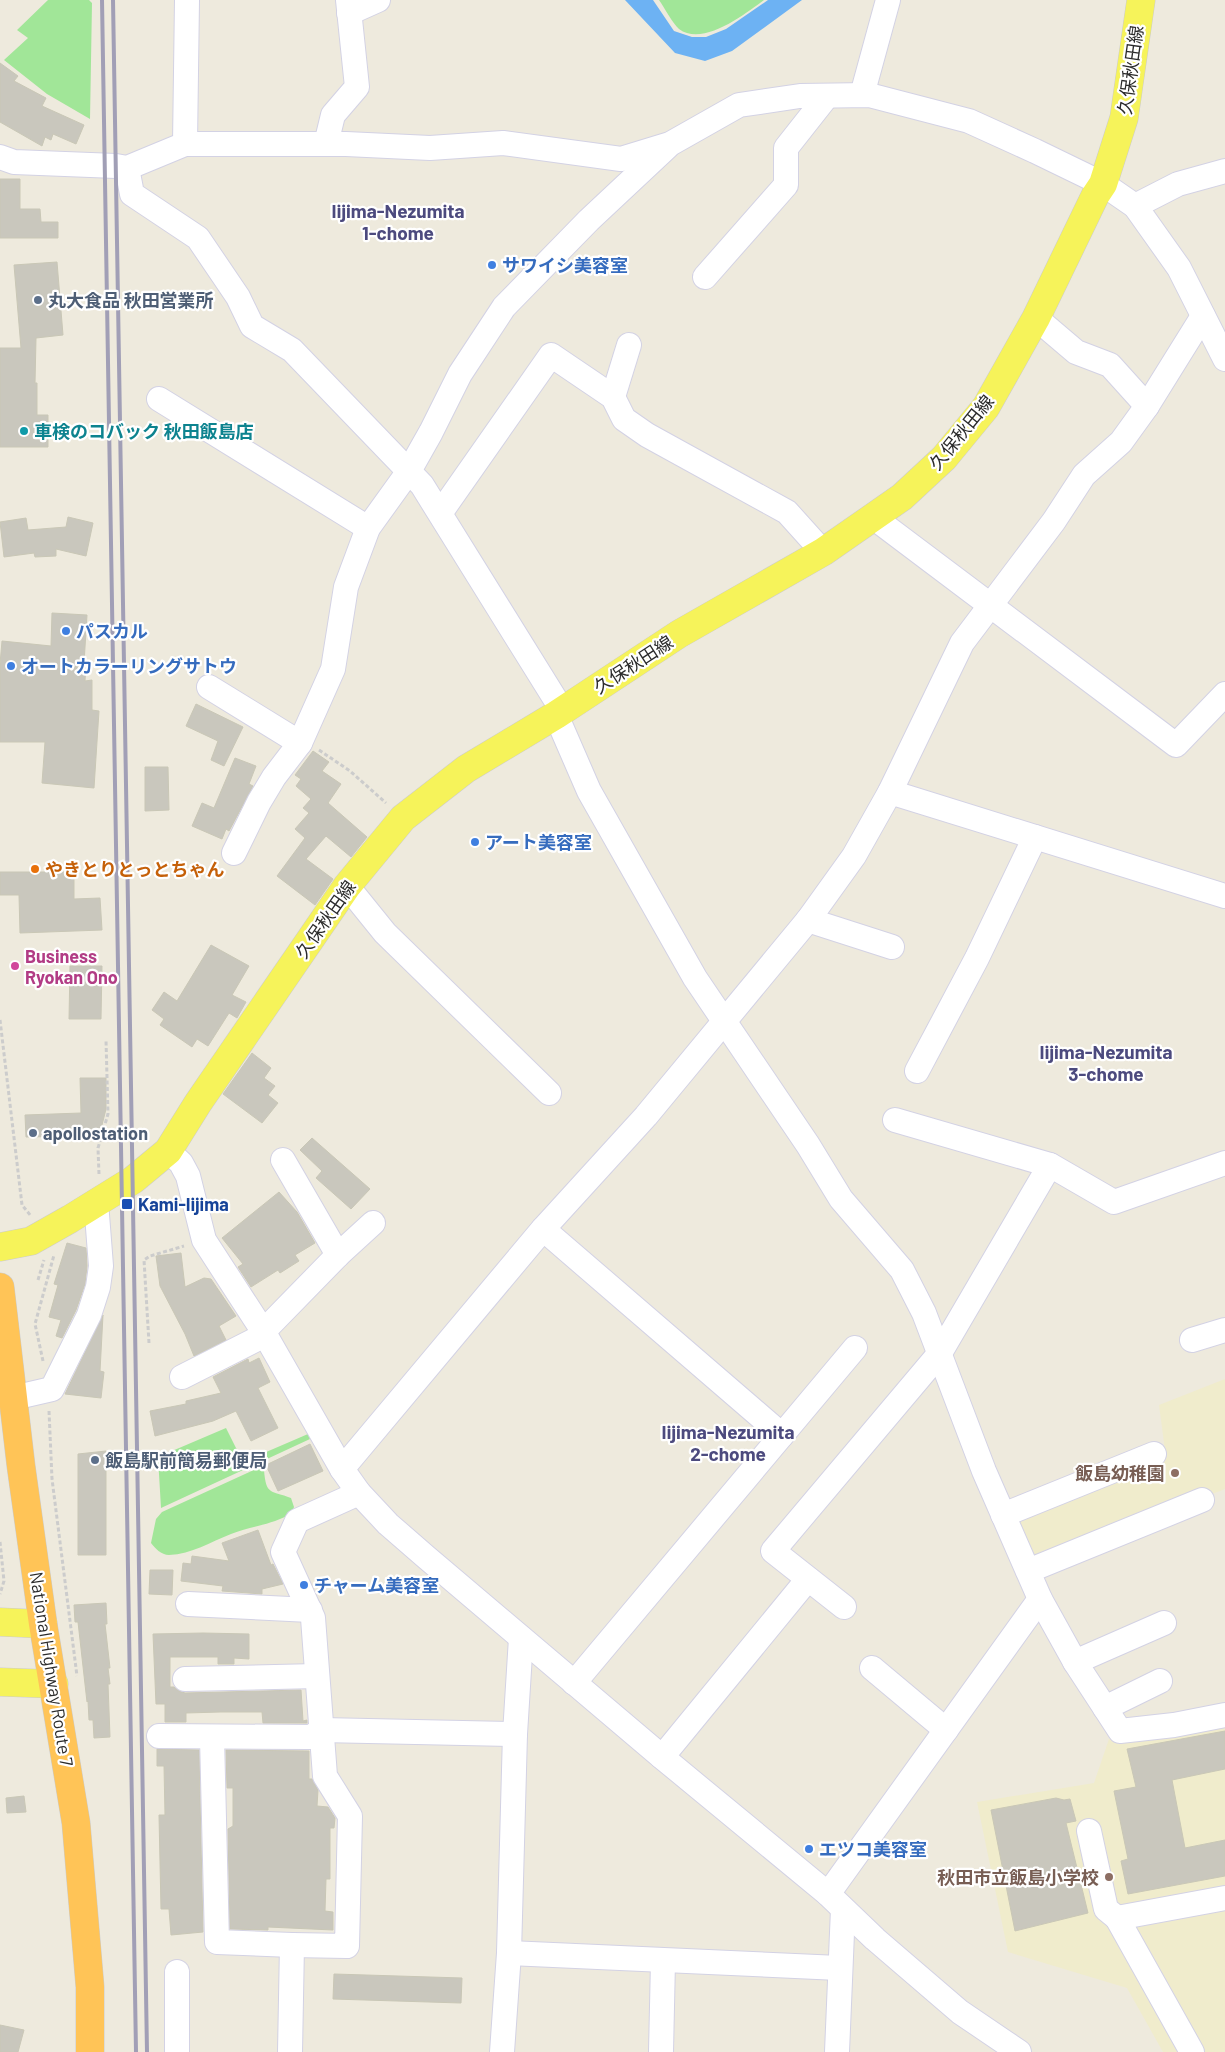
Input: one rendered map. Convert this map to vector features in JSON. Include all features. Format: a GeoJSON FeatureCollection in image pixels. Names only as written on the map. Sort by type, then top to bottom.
{"type":"FeatureCollection","features":[{"type":"Feature","properties":{"kind":"highway","name":"National Highway Route 7"},"geometry":{"type":"LineString","coordinates":[[0,1287],[4,1354],[13,1398],[43,1624],[66,1683],[90,1987],[90,2052]]}},
{"type":"Feature","properties":{"kind":"main road","name":"久保秋田線"},"geometry":{"type":"LineString","coordinates":[[0,1247],[30,1241],[44,1246],[97,1201],[132,1180],[168,1152],[198,1103],[347,886],[403,818],[466,769],[559,713],[679,634],[823,552],[902,497],[944,458],[986,407],[1036,318],[1095,196],[1103,184],[1124,118],[1140,0]]}},
{"type":"Feature","properties":{"kind":"main road"},"geometry":{"type":"LineString","coordinates":[[0,1622],[43,1624]]}},
{"type":"Feature","properties":{"kind":"main road"},"geometry":{"type":"LineString","coordinates":[[0,1682],[66,1683]]}},
{"type":"Feature","properties":{"kind":"street"},"geometry":{"type":"LineString","coordinates":[[185,144],[187,0]]}},
{"type":"Feature","properties":{"kind":"street"},"geometry":{"type":"LineString","coordinates":[[326,144],[333,115],[357,87],[349,6],[378,0]]}},
{"type":"Feature","properties":{"kind":"street"},"geometry":{"type":"LineString","coordinates":[[862,95],[888,0]]}},
{"type":"Feature","properties":{"kind":"street"},"geometry":{"type":"LineString","coordinates":[[0,158],[14,162],[127,168],[185,144],[326,144],[430,148],[503,143],[621,159],[670,144],[739,105],[800,96],[869,96],[969,121],[1103,184],[1135,206],[1179,268],[1225,359]]}},
{"type":"Feature","properties":{"kind":"street"},"geometry":{"type":"LineString","coordinates":[[705,277],[786,185],[786,148],[827,96]]}},
{"type":"Feature","properties":{"kind":"street"},"geometry":{"type":"LineString","coordinates":[[234,853],[259,802],[274,777],[300,743],[333,669],[346,587],[368,528],[409,471],[460,374],[504,307],[589,220],[670,144]]}},
{"type":"Feature","properties":{"kind":"street"},"geometry":{"type":"LineString","coordinates":[[127,168],[132,194],[198,238],[238,297],[252,326],[292,350],[422,485],[441,512],[559,713],[589,791],[695,978],[808,1145],[842,1199],[902,1270],[924,1312],[984,1471],[1040,1599],[1075,1662],[1120,1731],[1174,1725],[1225,1715]]}},
{"type":"Feature","properties":{"kind":"street"},"geometry":{"type":"LineString","coordinates":[[1135,206],[1178,184],[1225,171]]}},
{"type":"Feature","properties":{"kind":"street"},"geometry":{"type":"LineString","coordinates":[[342,1468],[543,1229],[646,1116],[808,920],[854,856],[890,792],[962,643],[1054,520],[1084,475],[1121,442],[1147,406],[1203,316]]}},
{"type":"Feature","properties":{"kind":"street"},"geometry":{"type":"LineString","coordinates":[[1036,318],[1076,352],[1110,365],[1147,406]]}},
{"type":"Feature","properties":{"kind":"street"},"geometry":{"type":"LineString","coordinates":[[613,397],[629,345]]}},
{"type":"Feature","properties":{"kind":"street"},"geometry":{"type":"LineString","coordinates":[[441,512],[551,354],[613,397],[624,419],[647,435],[787,512],[823,552]]}},
{"type":"Feature","properties":{"kind":"street"},"geometry":{"type":"LineString","coordinates":[[159,399],[368,528]]}},
{"type":"Feature","properties":{"kind":"street"},"geometry":{"type":"LineString","coordinates":[[874,517],[989,606],[1176,745],[1225,694]]}},
{"type":"Feature","properties":{"kind":"street"},"geometry":{"type":"LineString","coordinates":[[209,687],[300,743]]}},
{"type":"Feature","properties":{"kind":"street"},"geometry":{"type":"LineString","coordinates":[[890,792],[1225,896]]}},
{"type":"Feature","properties":{"kind":"street"},"geometry":{"type":"LineString","coordinates":[[917,1071],[977,958],[1036,838]]}},
{"type":"Feature","properties":{"kind":"street"},"geometry":{"type":"LineString","coordinates":[[347,886],[385,933],[549,1093]]}},
{"type":"Feature","properties":{"kind":"street"},"geometry":{"type":"LineString","coordinates":[[808,920],[892,947]]}},
{"type":"Feature","properties":{"kind":"street"},"geometry":{"type":"LineString","coordinates":[[895,1120],[1050,1165],[1114,1202],[1225,1163]]}},
{"type":"Feature","properties":{"kind":"street"},"geometry":{"type":"LineString","coordinates":[[168,1152],[181,1163],[188,1176],[204,1240],[263,1331],[342,1468],[359,1493],[388,1524],[835,1902],[960,2012],[1016,2051]]}},
{"type":"Feature","properties":{"kind":"street"},"geometry":{"type":"LineString","coordinates":[[283,1160],[338,1255]]}},
{"type":"Feature","properties":{"kind":"street"},"geometry":{"type":"LineString","coordinates":[[844,1607],[773,1551],[940,1353],[1050,1165]]}},
{"type":"Feature","properties":{"kind":"street"},"geometry":{"type":"LineString","coordinates":[[13,1398],[52,1389],[89,1315],[98,1287],[102,1266],[97,1201]]}},
{"type":"Feature","properties":{"kind":"street"},"geometry":{"type":"LineString","coordinates":[[182,1377],[255,1340],[338,1255],[373,1223]]}},
{"type":"Feature","properties":{"kind":"street"},"geometry":{"type":"LineString","coordinates":[[543,1229],[782,1435]]}},
{"type":"Feature","properties":{"kind":"street"},"geometry":{"type":"LineString","coordinates":[[1192,1340],[1225,1330]]}},
{"type":"Feature","properties":{"kind":"street"},"geometry":{"type":"LineString","coordinates":[[574,1683],[855,1348]]}},
{"type":"Feature","properties":{"kind":"street"},"geometry":{"type":"LineString","coordinates":[[1004,1515],[1154,1454]]}},
{"type":"Feature","properties":{"kind":"street"},"geometry":{"type":"LineString","coordinates":[[212,1737],[217,1942],[292,1946],[347,1946],[350,1816],[325,1776],[313,1618],[283,1552],[297,1522],[359,1493]]}},
{"type":"Feature","properties":{"kind":"street"},"geometry":{"type":"LineString","coordinates":[[1028,1571],[1202,1500]]}},
{"type":"Feature","properties":{"kind":"street"},"geometry":{"type":"LineString","coordinates":[[662,1757],[808,1579]]}},
{"type":"Feature","properties":{"kind":"street"},"geometry":{"type":"LineString","coordinates":[[837,2052],[839,1968],[835,1902],[946,1730],[1040,1599]]}},
{"type":"Feature","properties":{"kind":"street"},"geometry":{"type":"LineString","coordinates":[[188,1604],[310,1610]]}},
{"type":"Feature","properties":{"kind":"street"},"geometry":{"type":"LineString","coordinates":[[1075,1662],[1164,1623]]}},
{"type":"Feature","properties":{"kind":"street"},"geometry":{"type":"LineString","coordinates":[[502,2052],[509,1953],[515,1734],[521,1638]]}},
{"type":"Feature","properties":{"kind":"street"},"geometry":{"type":"LineString","coordinates":[[872,1668],[946,1730]]}},
{"type":"Feature","properties":{"kind":"street"},"geometry":{"type":"LineString","coordinates":[[185,1679],[317,1676]]}},
{"type":"Feature","properties":{"kind":"street"},"geometry":{"type":"LineString","coordinates":[[1105,1708],[1160,1681]]}},
{"type":"Feature","properties":{"kind":"street"},"geometry":{"type":"LineString","coordinates":[[159,1736],[311,1737],[321,1730],[515,1734]]}},
{"type":"Feature","properties":{"kind":"street"},"geometry":{"type":"LineString","coordinates":[[1089,1831],[1106,1909],[1117,1918],[1192,2052]]}},
{"type":"Feature","properties":{"kind":"street"},"geometry":{"type":"LineString","coordinates":[[1117,1918],[1225,1898]]}},
{"type":"Feature","properties":{"kind":"street"},"geometry":{"type":"LineString","coordinates":[[290,2052],[292,1946]]}},
{"type":"Feature","properties":{"kind":"street"},"geometry":{"type":"LineString","coordinates":[[509,1953],[839,1968]]}},
{"type":"Feature","properties":{"kind":"street"},"geometry":{"type":"LineString","coordinates":[[661,2052],[663,1960]]}},
{"type":"Feature","properties":{"kind":"street"},"geometry":{"type":"LineString","coordinates":[[177,1972],[177,2052]]}},
{"type":"Feature","properties":{"kind":"path"},"geometry":{"type":"LineString","coordinates":[[300,743],[309,744],[350,771],[403,818]]}},
{"type":"Feature","properties":{"kind":"path"},"geometry":{"type":"LineString","coordinates":[[0,1020],[22,1205],[44,1246],[38,1280]]}},
{"type":"Feature","properties":{"kind":"path"},"geometry":{"type":"LineString","coordinates":[[97,1201],[98,1148],[108,1114],[106,1040]]}},
{"type":"Feature","properties":{"kind":"path"},"geometry":{"type":"LineString","coordinates":[[150,1343],[144,1260],[150,1256],[204,1240]]}},
{"type":"Feature","properties":{"kind":"path"},"geometry":{"type":"LineString","coordinates":[[44,1246],[54,1248],[54,1256],[35,1324],[49,1390],[52,1480],[66,1683]]}},
{"type":"Feature","properties":{"kind":"path"},"geometry":{"type":"LineString","coordinates":[[0,1542],[4,1581],[0,1594]]}},
{"type":"Feature","properties":{"kind":"shaded area","name":"飯島幼稚園"},"geometry":{"type":"Polygon","coordinates":[[[1225,1379],[1225,1489],[1034,1564],[1011,1518],[1166,1458],[1159,1405],[1225,1379]]]}},
{"type":"Feature","properties":{"kind":"shaded area","name":"秋田市立飯島小学校"},"geometry":{"type":"Polygon","coordinates":[[[1225,1718],[1225,2052],[1163,2052],[1127,1988],[1008,1952],[977,1802],[1094,1783],[1109,1739],[1225,1718]]]}},
{"type":"Feature","properties":{"kind":"green space"},"geometry":{"type":"Polygon","coordinates":[[[48,0],[89,0],[92,3],[90,119],[47,94],[4,60],[28,38],[17,30],[48,0]]]}},
{"type":"Feature","properties":{"kind":"green space"},"geometry":{"type":"Polygon","coordinates":[[[659,0],[764,0],[735,20],[700,34],[689,33],[679,29],[659,0]]]}},
{"type":"Feature","properties":{"kind":"green space"},"geometry":{"type":"Polygon","coordinates":[[[226,1428],[243,1462],[308,1434],[310,1439],[161,1508],[158,1457],[226,1428]]]}},
{"type":"Feature","properties":{"kind":"green space"},"geometry":{"type":"Polygon","coordinates":[[[258,1468],[264,1470],[266,1484],[271,1491],[291,1498],[294,1507],[292,1513],[269,1523],[239,1531],[193,1550],[177,1554],[163,1554],[151,1543],[156,1519],[162,1512],[258,1468]]]}},
{"type":"Feature","properties":{"kind":"water"},"geometry":{"type":"Polygon","coordinates":[[[625,0],[653,0],[674,31],[692,37],[706,37],[726,29],[768,0],[802,0],[732,51],[705,61],[675,53],[625,0]]]}},
{"type":"Feature","properties":{"kind":"building"},"geometry":{"type":"Polygon","coordinates":[[[0,63],[18,76],[14,81],[46,98],[42,106],[84,125],[76,144],[53,134],[51,140],[45,137],[42,146],[0,122],[0,63]]]}},
{"type":"Feature","properties":{"kind":"building"},"geometry":{"type":"Polygon","coordinates":[[[0,179],[20,179],[20,209],[40,209],[41,222],[58,222],[58,238],[0,238],[0,179]]]}},
{"type":"Feature","properties":{"kind":"building"},"geometry":{"type":"Polygon","coordinates":[[[57,262],[63,335],[36,338],[35,383],[37,383],[37,415],[48,415],[48,447],[0,447],[0,348],[21,348],[14,265],[57,262]]]}},
{"type":"Feature","properties":{"kind":"building"},"geometry":{"type":"Polygon","coordinates":[[[68,517],[93,523],[86,556],[56,549],[56,556],[35,557],[34,553],[4,557],[0,522],[26,518],[28,530],[66,527],[68,517]]]}},
{"type":"Feature","properties":{"kind":"building"},"geometry":{"type":"Polygon","coordinates":[[[52,613],[87,615],[84,663],[86,663],[85,681],[92,680],[92,710],[99,711],[94,788],[42,783],[45,742],[0,742],[0,664],[2,641],[51,646],[52,613]]]}},
{"type":"Feature","properties":{"kind":"building"},"geometry":{"type":"Polygon","coordinates":[[[196,704],[243,727],[224,766],[211,760],[218,741],[186,726],[196,704]]]}},
{"type":"Feature","properties":{"kind":"building"},"geometry":{"type":"Polygon","coordinates":[[[313,751],[329,762],[322,771],[341,784],[328,803],[367,837],[351,857],[326,836],[306,859],[333,879],[315,905],[277,876],[305,838],[295,829],[309,813],[303,808],[311,799],[296,786],[301,779],[295,775],[313,751]]]}},
{"type":"Feature","properties":{"kind":"building"},"geometry":{"type":"Polygon","coordinates":[[[235,758],[256,766],[249,784],[253,786],[229,831],[226,829],[222,839],[192,826],[202,803],[214,808],[235,758]]]}},
{"type":"Feature","properties":{"kind":"building"},"geometry":{"type":"Polygon","coordinates":[[[145,767],[168,767],[169,810],[145,811],[145,767]]]}},
{"type":"Feature","properties":{"kind":"building"},"geometry":{"type":"Polygon","coordinates":[[[0,872],[74,872],[74,899],[100,898],[102,930],[20,933],[19,895],[0,895],[0,872]]]}},
{"type":"Feature","properties":{"kind":"building"},"geometry":{"type":"Polygon","coordinates":[[[211,945],[249,966],[232,995],[246,1002],[237,1018],[229,1013],[208,1046],[197,1039],[192,1047],[160,1025],[164,1019],[152,1010],[164,992],[177,1001],[211,945]]]}},
{"type":"Feature","properties":{"kind":"building"},"geometry":{"type":"Polygon","coordinates":[[[70,966],[102,966],[101,1019],[69,1019],[70,966]]]}},
{"type":"Feature","properties":{"kind":"building"},"geometry":{"type":"Polygon","coordinates":[[[252,1053],[271,1068],[264,1078],[275,1086],[268,1095],[278,1103],[262,1123],[223,1094],[252,1053]]]}},
{"type":"Feature","properties":{"kind":"building"},"geometry":{"type":"Polygon","coordinates":[[[80,1078],[106,1078],[106,1109],[100,1133],[84,1129],[84,1136],[26,1137],[25,1115],[81,1113],[80,1078]]]}},
{"type":"Feature","properties":{"kind":"building"},"geometry":{"type":"Polygon","coordinates":[[[312,1138],[370,1189],[351,1209],[316,1178],[322,1171],[300,1150],[312,1138]]]}},
{"type":"Feature","properties":{"kind":"building"},"geometry":{"type":"Polygon","coordinates":[[[279,1192],[297,1212],[315,1243],[295,1255],[299,1261],[280,1273],[278,1270],[251,1287],[238,1267],[243,1264],[222,1238],[279,1192]]]}},
{"type":"Feature","properties":{"kind":"building"},"geometry":{"type":"Polygon","coordinates":[[[67,1243],[86,1248],[87,1266],[85,1284],[76,1310],[62,1338],[56,1336],[61,1320],[49,1317],[58,1285],[54,1284],[67,1243]]]}},
{"type":"Feature","properties":{"kind":"building"},"geometry":{"type":"Polygon","coordinates":[[[181,1253],[185,1287],[204,1278],[211,1279],[236,1316],[219,1326],[226,1340],[194,1356],[185,1334],[160,1286],[156,1256],[181,1253]]]}},
{"type":"Feature","properties":{"kind":"building"},"geometry":{"type":"Polygon","coordinates":[[[103,1315],[100,1371],[104,1372],[101,1398],[65,1394],[103,1315]]]}},
{"type":"Feature","properties":{"kind":"building"},"geometry":{"type":"Polygon","coordinates":[[[259,1358],[270,1382],[258,1388],[278,1428],[251,1441],[236,1411],[213,1421],[155,1436],[150,1411],[186,1404],[186,1401],[221,1393],[213,1377],[248,1359],[249,1363],[259,1358]]]}},
{"type":"Feature","properties":{"kind":"building"},"geometry":{"type":"Polygon","coordinates":[[[310,1444],[323,1471],[278,1491],[266,1465],[310,1444]]]}},
{"type":"Feature","properties":{"kind":"building"},"geometry":{"type":"Polygon","coordinates":[[[106,1451],[108,1467],[106,1467],[106,1555],[78,1555],[78,1454],[106,1451]]]}},
{"type":"Feature","properties":{"kind":"building"},"geometry":{"type":"Polygon","coordinates":[[[258,1530],[271,1565],[273,1564],[283,1584],[262,1589],[262,1594],[222,1591],[223,1586],[181,1581],[183,1563],[191,1564],[192,1556],[229,1561],[222,1543],[258,1530]]]}},
{"type":"Feature","properties":{"kind":"building"},"geometry":{"type":"Polygon","coordinates":[[[150,1570],[173,1570],[172,1595],[149,1594],[150,1570]]]}},
{"type":"Feature","properties":{"kind":"building"},"geometry":{"type":"Polygon","coordinates":[[[106,1603],[107,1624],[105,1624],[110,1668],[108,1668],[110,1684],[108,1684],[110,1737],[94,1738],[93,1720],[89,1720],[78,1622],[75,1622],[74,1605],[106,1603]]]}},
{"type":"Feature","properties":{"kind":"building"},"geometry":{"type":"Polygon","coordinates":[[[153,1634],[249,1634],[249,1659],[234,1658],[234,1664],[218,1664],[218,1657],[170,1657],[170,1687],[185,1693],[301,1690],[303,1721],[307,1720],[307,1723],[263,1723],[262,1712],[186,1713],[186,1722],[165,1722],[165,1704],[156,1704],[153,1634]]]}},
{"type":"Feature","properties":{"kind":"building"},"geometry":{"type":"Polygon","coordinates":[[[1225,1731],[1225,1769],[1172,1780],[1185,1848],[1225,1840],[1225,1876],[1128,1894],[1121,1861],[1128,1859],[1114,1791],[1136,1787],[1127,1749],[1225,1731]]]}},
{"type":"Feature","properties":{"kind":"building"},"geometry":{"type":"Polygon","coordinates":[[[157,1749],[199,1750],[203,1932],[171,1935],[169,1909],[161,1909],[159,1815],[165,1815],[164,1766],[157,1766],[157,1749]]]}},
{"type":"Feature","properties":{"kind":"building"},"geometry":{"type":"Polygon","coordinates":[[[226,1750],[309,1751],[309,1779],[312,1779],[318,1790],[317,1806],[328,1807],[335,1818],[334,1828],[330,1828],[330,1879],[326,1879],[325,1911],[333,1912],[333,1930],[268,1927],[268,1930],[230,1929],[228,1829],[233,1826],[233,1788],[227,1788],[226,1750]]]}},
{"type":"Feature","properties":{"kind":"building"},"geometry":{"type":"Polygon","coordinates":[[[24,1796],[26,1812],[7,1813],[6,1798],[24,1796]]]}},
{"type":"Feature","properties":{"kind":"building"},"geometry":{"type":"Polygon","coordinates":[[[1056,1798],[1070,1799],[1076,1821],[1066,1823],[1088,1913],[1015,1931],[991,1810],[1056,1798]]]}},
{"type":"Feature","properties":{"kind":"building"},"geometry":{"type":"Polygon","coordinates":[[[334,1974],[462,1978],[461,2003],[333,1999],[334,1974]]]}},
{"type":"Feature","properties":{"kind":"building"},"geometry":{"type":"Polygon","coordinates":[[[0,2025],[24,2030],[18,2052],[0,2052],[0,2025]]]}},
{"type":"Feature","properties":{"kind":"railway"},"geometry":{"type":"LineString","coordinates":[[102,0],[136,2052]]}},
{"type":"Feature","properties":{"kind":"railway"},"geometry":{"type":"LineString","coordinates":[[113,0],[147,2052]]}},
{"type":"Feature","properties":{"kind":"place","name":"サワイシ美容室"},"geometry":{"type":"Point","coordinates":[492,265]}},
{"type":"Feature","properties":{"kind":"place","name":"丸大食品 秋田営業所"},"geometry":{"type":"Point","coordinates":[38,300]}},
{"type":"Feature","properties":{"kind":"place","name":"車検のコバック 秋田飯島店"},"geometry":{"type":"Point","coordinates":[24,431]}},
{"type":"Feature","properties":{"kind":"place","name":"パスカル"},"geometry":{"type":"Point","coordinates":[66,631]}},
{"type":"Feature","properties":{"kind":"place","name":"オートカラーリングサトウ"},"geometry":{"type":"Point","coordinates":[11,666]}},
{"type":"Feature","properties":{"kind":"place","name":"アート美容室"},"geometry":{"type":"Point","coordinates":[475,842]}},
{"type":"Feature","properties":{"kind":"place","name":"やきとりとっとちゃん"},"geometry":{"type":"Point","coordinates":[35,869]}},
{"type":"Feature","properties":{"kind":"place","name":"Business Ryokan Ono"},"geometry":{"type":"Point","coordinates":[15,966]}},
{"type":"Feature","properties":{"kind":"place","name":"apollostation"},"geometry":{"type":"Point","coordinates":[33,1133]}},
{"type":"Feature","properties":{"kind":"place","name":"Kami-Iijima"},"geometry":{"type":"Point","coordinates":[127,1204]}},
{"type":"Feature","properties":{"kind":"place","name":"飯島駅前簡易郵便局"},"geometry":{"type":"Point","coordinates":[95,1460]}},
{"type":"Feature","properties":{"kind":"place","name":"飯島幼稚園"},"geometry":{"type":"Point","coordinates":[1175,1473]}},
{"type":"Feature","properties":{"kind":"place","name":"チャーム美容室"},"geometry":{"type":"Point","coordinates":[304,1585]}},
{"type":"Feature","properties":{"kind":"place","name":"エツコ美容室"},"geometry":{"type":"Point","coordinates":[809,1849]}},
{"type":"Feature","properties":{"kind":"place","name":"秋田市立飯島小学校"},"geometry":{"type":"Point","coordinates":[1109,1877]}},
{"type":"Feature","properties":{"kind":"district","name":"Iijima-Nezumita 1-chome"},"geometry":{"type":"Point","coordinates":[398,221]}},
{"type":"Feature","properties":{"kind":"district","name":"Iijima-Nezumita 3-chome"},"geometry":{"type":"Point","coordinates":[1106,1062]}},
{"type":"Feature","properties":{"kind":"district","name":"Iijima-Nezumita 2-chome"},"geometry":{"type":"Point","coordinates":[728,1442]}}]}
